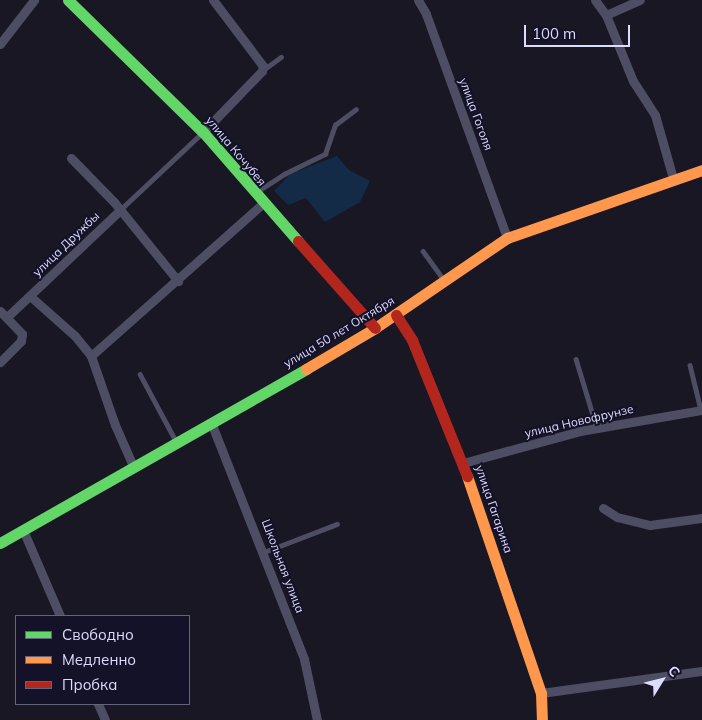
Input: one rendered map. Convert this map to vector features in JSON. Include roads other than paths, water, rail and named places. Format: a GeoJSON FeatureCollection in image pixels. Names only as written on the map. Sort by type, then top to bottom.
{"type":"FeatureCollection","features":[{"type":"Feature","properties":{"kind":"street"},"geometry":{"type":"LineString","coordinates":[[0,44],[34,0]]}},
{"type":"Feature","properties":{"kind":"street","name":"улица Кочубея"},"geometry":{"type":"LineString","coordinates":[[68,0],[203,132],[262,204],[338,284],[374,328]]}},
{"type":"Feature","properties":{"kind":"street"},"geometry":{"type":"LineString","coordinates":[[203,132],[262,71],[263,66],[258,57],[226,18],[222,8],[213,0]]}},
{"type":"Feature","properties":{"kind":"street"},"geometry":{"type":"LineString","coordinates":[[222,8],[228,0]]}},
{"type":"Feature","properties":{"kind":"street","name":"улица Гоголя"},"geometry":{"type":"LineString","coordinates":[[418,0],[426,14],[507,238]]}},
{"type":"Feature","properties":{"kind":"street"},"geometry":{"type":"LineString","coordinates":[[595,0],[606,15],[633,81],[655,116],[673,178]]}},
{"type":"Feature","properties":{"kind":"street"},"geometry":{"type":"LineString","coordinates":[[606,15],[640,0]]}},
{"type":"Feature","properties":{"kind":"street"},"geometry":{"type":"LineString","coordinates":[[71,158],[120,210],[178,281]]}},
{"type":"Feature","properties":{"kind":"street","name":"улица 50 лет Октября"},"geometry":{"type":"LineString","coordinates":[[0,544],[212,425],[396,315],[507,238],[673,178],[702,170]]}},
{"type":"Feature","properties":{"kind":"street"},"geometry":{"type":"LineString","coordinates":[[91,356],[178,281],[262,204]]}},
{"type":"Feature","properties":{"kind":"street","name":"улица Дружбы"},"geometry":{"type":"LineString","coordinates":[[0,362],[20,341],[22,334],[3,314],[30,296],[120,210]]}},
{"type":"Feature","properties":{"kind":"street"},"geometry":{"type":"LineString","coordinates":[[30,296],[76,336],[91,356],[115,425],[134,468]]}},
{"type":"Feature","properties":{"kind":"street","name":"улица Гагарина"},"geometry":{"type":"LineString","coordinates":[[396,315],[412,340],[463,463],[541,693],[542,720]]}},
{"type":"Feature","properties":{"kind":"street","name":"улица Новофрунзе"},"geometry":{"type":"LineString","coordinates":[[463,463],[597,428],[701,410]]}},
{"type":"Feature","properties":{"kind":"street","name":"Школьная улица"},"geometry":{"type":"LineString","coordinates":[[212,425],[264,552],[304,659],[318,720]]}},
{"type":"Feature","properties":{"kind":"street"},"geometry":{"type":"LineString","coordinates":[[604,508],[617,517],[650,526],[702,518]]}},
{"type":"Feature","properties":{"kind":"street"},"geometry":{"type":"LineString","coordinates":[[23,530],[60,615]]}},
{"type":"Feature","properties":{"kind":"street"},"geometry":{"type":"LineString","coordinates":[[541,693],[702,671]]}},
{"type":"Feature","properties":{"kind":"street"},"geometry":{"type":"LineString","coordinates":[[98,705],[105,720]]}},
{"type":"Feature","properties":{"kind":"lane"},"geometry":{"type":"LineString","coordinates":[[262,71],[281,57]]}},
{"type":"Feature","properties":{"kind":"lane"},"geometry":{"type":"LineString","coordinates":[[254,194],[284,174],[325,154],[335,125],[356,109]]}},
{"type":"Feature","properties":{"kind":"lane"},"geometry":{"type":"LineString","coordinates":[[120,210],[203,132]]}},
{"type":"Feature","properties":{"kind":"lane"},"geometry":{"type":"LineString","coordinates":[[423,251],[445,281]]}},
{"type":"Feature","properties":{"kind":"lane"},"geometry":{"type":"LineString","coordinates":[[576,359],[597,428]]}},
{"type":"Feature","properties":{"kind":"lane"},"geometry":{"type":"LineString","coordinates":[[690,365],[701,410]]}},
{"type":"Feature","properties":{"kind":"lane"},"geometry":{"type":"LineString","coordinates":[[140,374],[177,444]]}},
{"type":"Feature","properties":{"kind":"lane"},"geometry":{"type":"LineString","coordinates":[[264,552],[337,524]]}},
{"type":"Feature","properties":{"kind":"water"},"geometry":{"type":"Polygon","coordinates":[[[337,156],[349,170],[370,181],[360,202],[325,222],[306,198],[288,205],[274,191],[290,174],[337,156]]]}}]}
